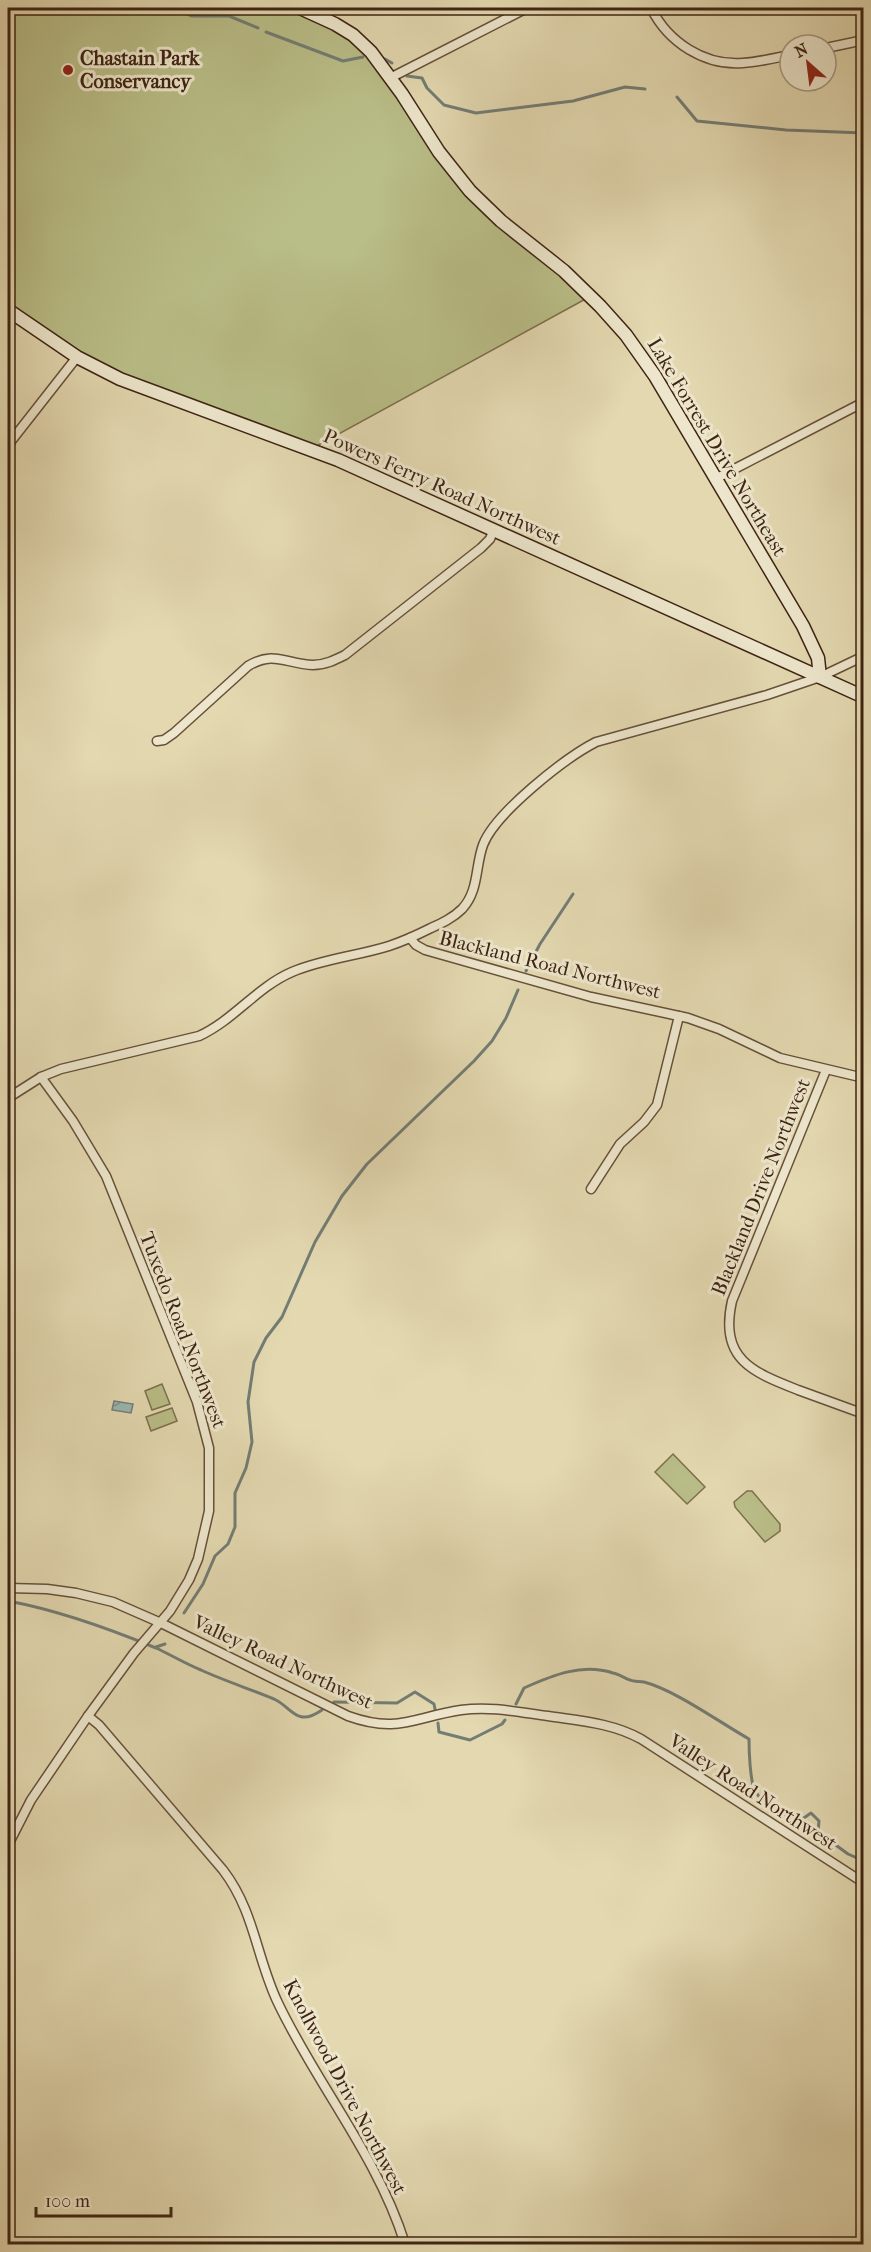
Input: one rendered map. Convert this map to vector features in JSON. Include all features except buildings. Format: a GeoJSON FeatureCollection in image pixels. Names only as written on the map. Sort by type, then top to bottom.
{"type":"FeatureCollection","features":[{"type":"Feature","properties":{"kind":"street","name":"Lake Forrest Drive Northeast"},"geometry":{"type":"LineString","coordinates":[[300,8],[353,35],[371,52],[439,152],[470,191],[501,221],[564,271],[626,335],[655,376],[803,626],[818,658],[820,677]]}},
{"type":"Feature","properties":{"kind":"street"},"geometry":{"type":"LineString","coordinates":[[390,78],[527,8]]}},
{"type":"Feature","properties":{"kind":"street"},"geometry":{"type":"LineString","coordinates":[[651,8],[661,24],[681,44],[710,59],[741,63],[778,57]]}},
{"type":"Feature","properties":{"kind":"street"},"geometry":{"type":"LineString","coordinates":[[838,45],[864,40]]}},
{"type":"Feature","properties":{"kind":"street","name":"Powers Ferry Road Northwest"},"geometry":{"type":"LineString","coordinates":[[8,310],[77,357],[120,379],[338,460],[864,697]]}},
{"type":"Feature","properties":{"kind":"street"},"geometry":{"type":"LineString","coordinates":[[8,445],[77,357]]}},
{"type":"Feature","properties":{"kind":"street"},"geometry":{"type":"LineString","coordinates":[[715,479],[864,402]]}},
{"type":"Feature","properties":{"kind":"street"},"geometry":{"type":"LineString","coordinates":[[157,741],[164,740],[174,733],[248,666],[258,660],[275,657],[301,664],[316,665],[345,655],[481,548],[490,539],[494,529]]}},
{"type":"Feature","properties":{"kind":"street"},"geometry":{"type":"LineString","coordinates":[[410,938],[449,920],[462,909],[473,891],[483,846],[495,824],[523,797],[582,749],[610,736],[730,707],[820,677],[864,656]]}},
{"type":"Feature","properties":{"kind":"street","name":"Blackland Road Northwest"},"geometry":{"type":"LineString","coordinates":[[8,1098],[41,1077],[61,1069],[199,1036],[219,1026],[266,987],[290,973],[410,938],[425,950],[591,997],[679,1016],[717,1028],[780,1058],[864,1078]]}},
{"type":"Feature","properties":{"kind":"street"},"geometry":{"type":"LineString","coordinates":[[591,1189],[620,1144],[644,1122],[657,1105],[679,1016]]}},
{"type":"Feature","properties":{"kind":"street","name":"Blackland Drive Northwest"},"geometry":{"type":"LineString","coordinates":[[826,1070],[732,1301],[729,1331],[739,1356],[758,1373],[864,1414]]}},
{"type":"Feature","properties":{"kind":"street","name":"Tuxedo Road Northwest"},"geometry":{"type":"LineString","coordinates":[[8,1845],[31,1800],[88,1716],[134,1653],[170,1611],[189,1580],[204,1537],[209,1511],[210,1472],[205,1427],[197,1402],[106,1176],[73,1121],[41,1077]]}},
{"type":"Feature","properties":{"kind":"street","name":"Valley Road Northwest"},"geometry":{"type":"LineString","coordinates":[[8,1588],[46,1589],[99,1598],[161,1623],[348,1716],[367,1723],[400,1725],[459,1711],[493,1709],[596,1722],[615,1727],[641,1739],[864,1883]]}},
{"type":"Feature","properties":{"kind":"street","name":"Knollwood Drive Northwest"},"geometry":{"type":"LineString","coordinates":[[88,1716],[99,1725],[223,1870],[240,1895],[250,1917],[263,1967],[277,2001],[297,2040],[375,2174],[405,2244]]}},
{"type":"Feature","properties":{"kind":"green space"},"geometry":{"type":"Polygon","coordinates":[[[8,8],[295,8],[344,31],[379,63],[462,186],[591,296],[304,453],[85,364],[8,315],[8,8]]]}},
{"type":"Feature","properties":{"kind":"green space"},"geometry":{"type":"Polygon","coordinates":[[[162,1384],[170,1404],[152,1410],[145,1391],[162,1384]]]}},
{"type":"Feature","properties":{"kind":"green space"},"geometry":{"type":"Polygon","coordinates":[[[172,1408],[177,1421],[151,1431],[146,1417],[172,1408]]]}},
{"type":"Feature","properties":{"kind":"green space"},"geometry":{"type":"Polygon","coordinates":[[[673,1454],[705,1487],[687,1504],[655,1472],[673,1454]]]}},
{"type":"Feature","properties":{"kind":"green space"},"geometry":{"type":"Polygon","coordinates":[[[747,1491],[752,1491],[780,1524],[780,1531],[765,1542],[735,1507],[734,1502],[747,1491]]]}},
{"type":"Feature","properties":{"kind":"water"},"geometry":{"type":"Polygon","coordinates":[[[114,1401],[133,1404],[131,1413],[112,1410],[114,1401]]]}},
{"type":"Feature","properties":{"kind":"waterway"},"geometry":{"type":"LineString","coordinates":[[177,10],[192,16],[229,16],[258,28]]}},
{"type":"Feature","properties":{"kind":"waterway"},"geometry":{"type":"LineString","coordinates":[[266,32],[343,61],[363,57]]}},
{"type":"Feature","properties":{"kind":"waterway"},"geometry":{"type":"LineString","coordinates":[[385,59],[392,63]]}},
{"type":"Feature","properties":{"kind":"waterway"},"geometry":{"type":"LineString","coordinates":[[407,76],[422,78],[427,88],[444,105],[476,113],[573,101],[625,87],[645,89]]}},
{"type":"Feature","properties":{"kind":"waterway"},"geometry":{"type":"LineString","coordinates":[[677,97],[697,121],[786,130],[864,133]]}},
{"type":"Feature","properties":{"kind":"waterway"},"geometry":{"type":"LineString","coordinates":[[526,971],[540,944],[573,894]]}},
{"type":"Feature","properties":{"kind":"waterway"},"geometry":{"type":"LineString","coordinates":[[184,1613],[203,1584],[215,1556],[228,1544],[235,1527],[235,1493],[246,1468],[252,1442],[248,1402],[254,1362],[266,1338],[282,1317],[315,1242],[342,1196],[367,1164],[492,1041],[506,1018],[518,990]]}},
{"type":"Feature","properties":{"kind":"waterway"},"geometry":{"type":"LineString","coordinates":[[8,1601],[102,1627],[156,1648],[210,1674],[274,1699],[300,1717],[313,1715],[322,1710]]}},
{"type":"Feature","properties":{"kind":"waterway"},"geometry":{"type":"LineString","coordinates":[[156,1647],[165,1644]]}},
{"type":"Feature","properties":{"kind":"waterway"},"geometry":{"type":"LineString","coordinates":[[516,1704],[524,1688],[557,1675],[579,1670],[601,1670],[632,1681],[656,1686],[697,1707],[749,1739],[753,1786],[758,1796],[798,1822],[811,1813],[819,1821],[818,1832],[848,1854],[864,1861]]}},
{"type":"Feature","properties":{"kind":"waterway"},"geometry":{"type":"LineString","coordinates":[[334,1702],[397,1703],[415,1692],[434,1704],[435,1709]]}},
{"type":"Feature","properties":{"kind":"waterway"},"geometry":{"type":"LineString","coordinates":[[438,1723],[439,1732],[470,1740],[502,1724],[505,1720]]}},
{"type":"Feature","properties":{"kind":"place","name":"Chastain Park Conservancy"},"geometry":{"type":"Point","coordinates":[68,70]}}]}
